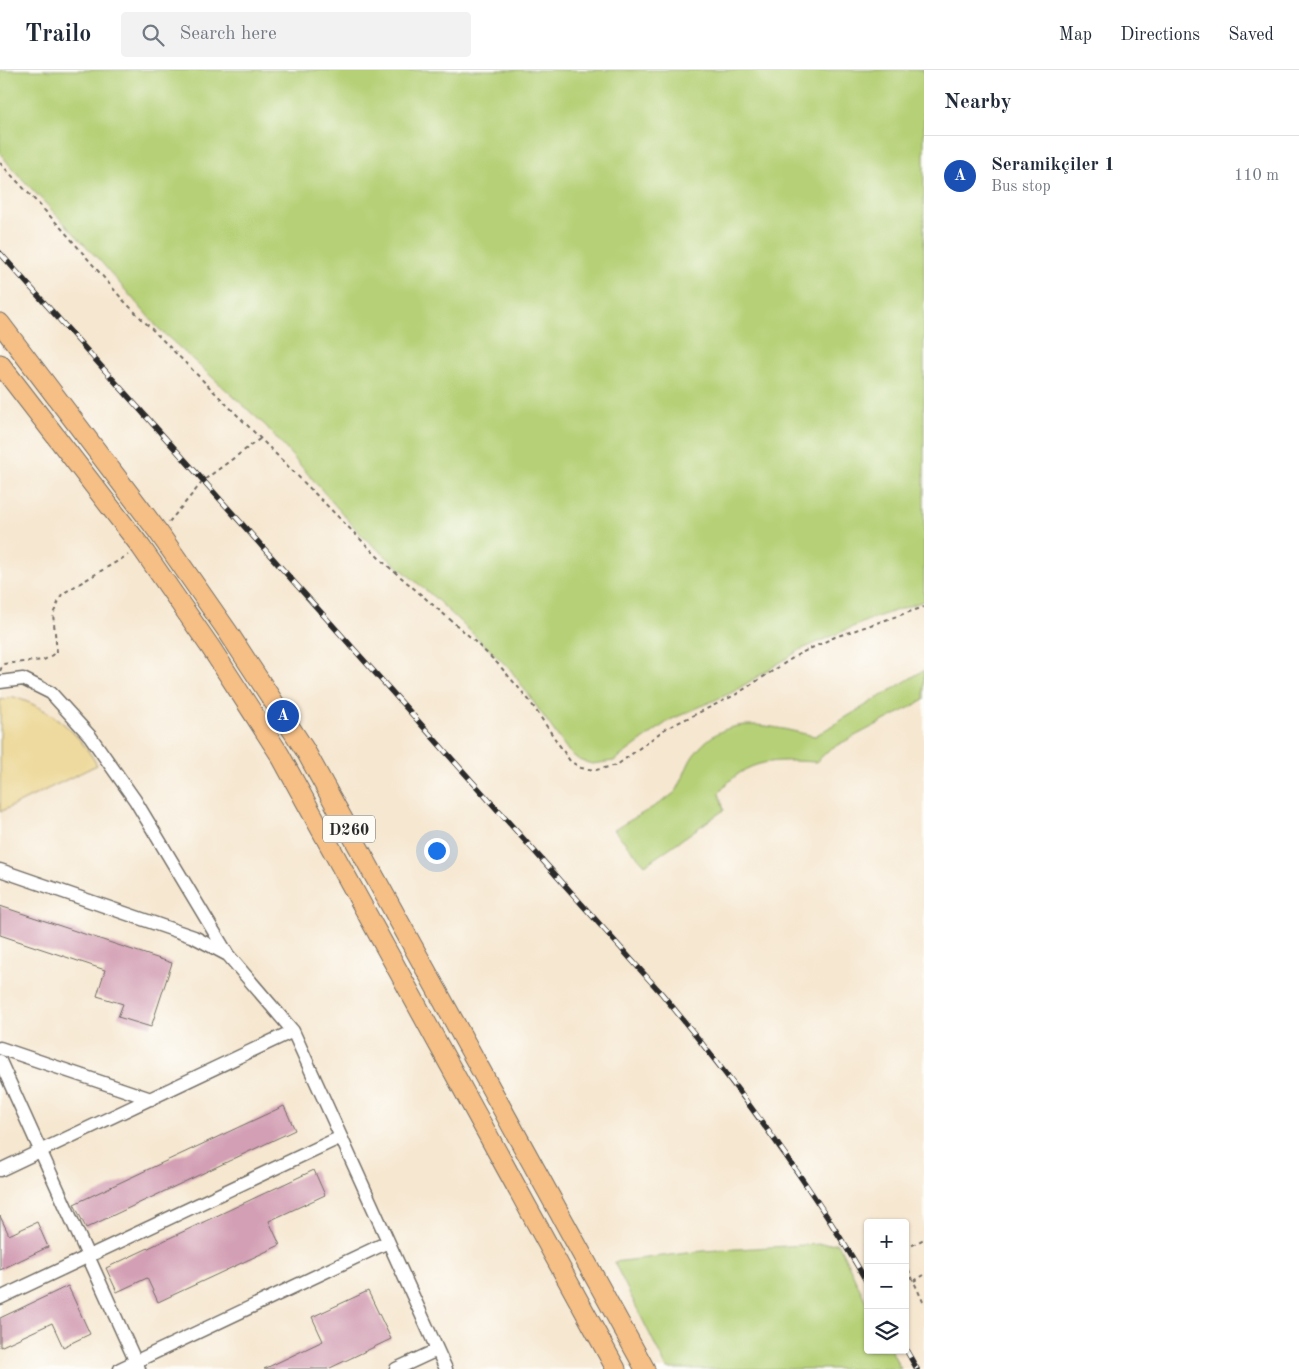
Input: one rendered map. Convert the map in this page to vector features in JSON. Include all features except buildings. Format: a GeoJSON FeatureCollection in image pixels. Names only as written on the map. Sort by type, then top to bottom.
{"type":"FeatureCollection","features":[{"type":"Feature","properties":{"kind":"highway","name":"D260"},"geometry":{"type":"LineString","coordinates":[[0,323],[159,533],[228,632],[305,750],[645,1369]]}},
{"type":"Feature","properties":{"kind":"highway","name":"D260"},"geometry":{"type":"LineString","coordinates":[[0,364],[141,547],[211,648],[280,756],[616,1369]]}},
{"type":"Feature","properties":{"kind":"street"},"geometry":{"type":"LineString","coordinates":[[0,682],[22,679],[51,693],[90,736],[135,800],[228,955],[293,1032],[446,1369]]}},
{"type":"Feature","properties":{"kind":"street"},"geometry":{"type":"LineString","coordinates":[[0,870],[194,937],[228,955]]}},
{"type":"Feature","properties":{"kind":"street"},"geometry":{"type":"LineString","coordinates":[[0,1170],[293,1032]]}},
{"type":"Feature","properties":{"kind":"street"},"geometry":{"type":"LineString","coordinates":[[0,1048],[151,1099]]}},
{"type":"Feature","properties":{"kind":"street"},"geometry":{"type":"LineString","coordinates":[[0,1061],[4,1082],[41,1151],[138,1365]]}},
{"type":"Feature","properties":{"kind":"street"},"geometry":{"type":"LineString","coordinates":[[0,1298],[341,1136]]}},
{"type":"Feature","properties":{"kind":"street"},"geometry":{"type":"LineString","coordinates":[[120,1369],[138,1365],[388,1242]]}},
{"type":"Feature","properties":{"kind":"street"},"geometry":{"type":"LineString","coordinates":[[396,1369],[437,1350]]}},
{"type":"Feature","properties":{"kind":"path"},"geometry":{"type":"LineString","coordinates":[[0,163],[63,230],[123,300],[382,561],[494,660],[528,700],[570,761],[588,770],[604,769],[617,765],[678,721],[735,695],[808,649],[834,636],[924,607]]}},
{"type":"Feature","properties":{"kind":"path"},"geometry":{"type":"LineString","coordinates":[[159,533],[204,480],[261,438]]}},
{"type":"Feature","properties":{"kind":"path"},"geometry":{"type":"LineString","coordinates":[[0,671],[3,664],[44,660],[56,652],[53,614],[62,594],[141,547]]}},
{"type":"Feature","properties":{"kind":"path"},"geometry":{"type":"LineString","coordinates":[[909,1247],[924,1239]]}},
{"type":"Feature","properties":{"kind":"path"},"geometry":{"type":"LineString","coordinates":[[906,1264],[924,1304]]}},
{"type":"Feature","properties":{"kind":"path"},"geometry":{"type":"LineString","coordinates":[[914,1281],[924,1275]]}},
{"type":"Feature","properties":{"kind":"green space"},"geometry":{"type":"Polygon","coordinates":[[[0,70],[924,70],[924,601],[871,619],[800,650],[733,692],[670,720],[614,761],[592,764],[579,760],[569,752],[510,669],[435,598],[362,536],[266,426],[159,329],[102,263],[11,167],[0,153],[0,70]]]}},
{"type":"Feature","properties":{"kind":"green space"},"geometry":{"type":"Polygon","coordinates":[[[924,670],[924,700],[830,749],[816,762],[775,761],[751,767],[740,773],[719,793],[724,810],[645,865],[614,830],[672,795],[678,788],[693,756],[706,742],[720,732],[734,727],[749,725],[780,728],[815,736],[924,670]]]}},
{"type":"Feature","properties":{"kind":"green space"},"geometry":{"type":"Polygon","coordinates":[[[838,1243],[864,1298],[864,1354],[893,1354],[901,1369],[667,1369],[614,1262],[703,1251],[838,1243]]]}},
{"type":"Feature","properties":{"kind":"sand"},"geometry":{"type":"Polygon","coordinates":[[[14,697],[40,708],[62,723],[81,742],[97,765],[0,812],[0,700],[14,697]]]}},
{"type":"Feature","properties":{"kind":"railway"},"geometry":{"type":"LineString","coordinates":[[0,253],[662,994],[718,1063],[771,1134],[821,1208],[864,1277]]}},
{"type":"Feature","properties":{"kind":"railway"},"geometry":{"type":"LineString","coordinates":[[908,1354],[917,1369]]}},
{"type":"Feature","properties":{"kind":"place","name":"Seramikçiler 1"},"geometry":{"type":"Point","coordinates":[283,716]}}]}
